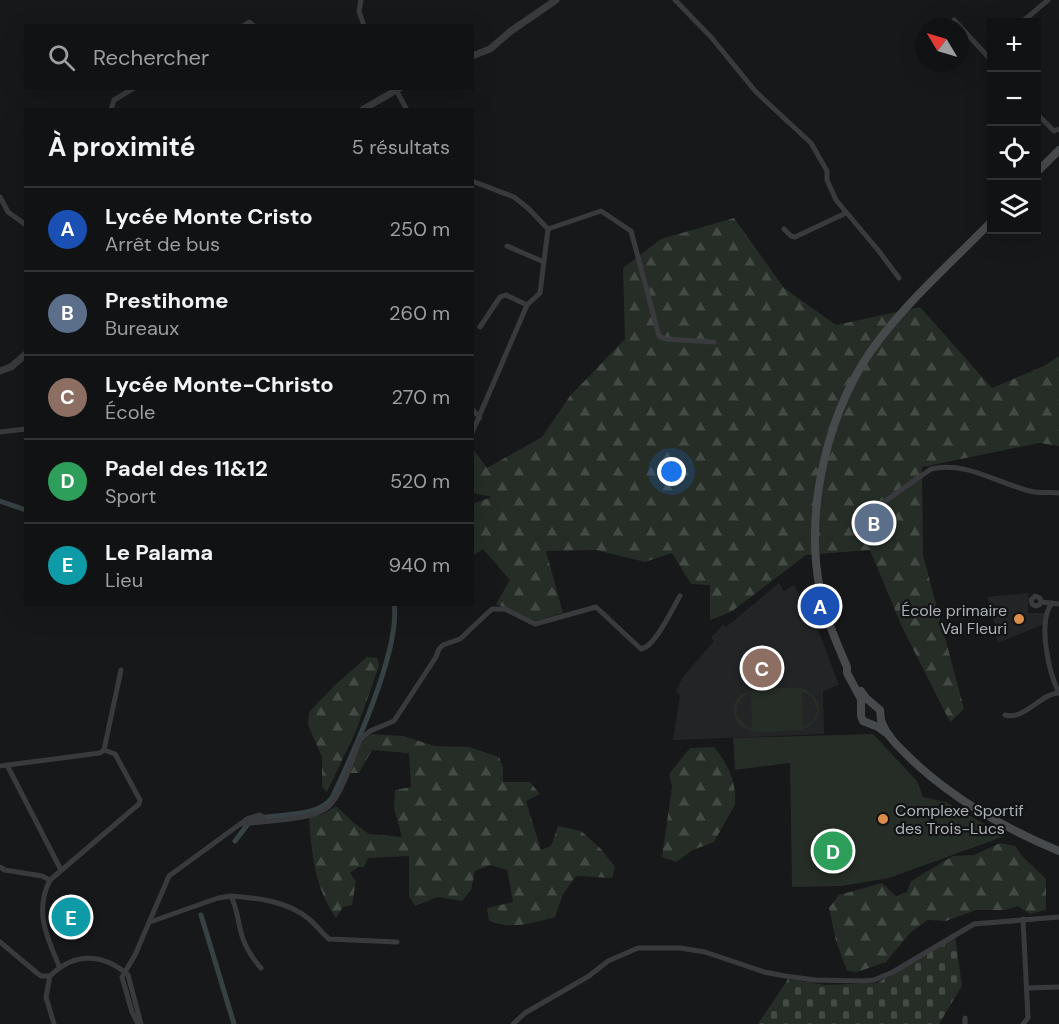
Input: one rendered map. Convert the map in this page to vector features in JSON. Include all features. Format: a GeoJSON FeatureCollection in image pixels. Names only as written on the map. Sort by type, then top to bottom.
{"type":"FeatureCollection","features":[{"type":"Feature","properties":{"kind":"main road"},"geometry":{"type":"LineString","coordinates":[[1041,168],[1059,150]]}},
{"type":"Feature","properties":{"kind":"main road"},"geometry":{"type":"LineString","coordinates":[[987,226],[894,322],[877,342],[857,374],[838,415],[824,461],[814,541],[819,588],[831,631],[847,667],[866,698],[881,712],[880,719],[900,748],[927,773],[984,815],[1059,851]]}},
{"type":"Feature","properties":{"kind":"main road"},"geometry":{"type":"LineString","coordinates":[[847,667],[861,699],[863,721],[889,735]]}},
{"type":"Feature","properties":{"kind":"main road"},"geometry":{"type":"LineString","coordinates":[[862,710],[868,706],[875,706]]}},
{"type":"Feature","properties":{"kind":"main road"},"geometry":{"type":"LineString","coordinates":[[872,725],[880,719]]}},
{"type":"Feature","properties":{"kind":"street"},"geometry":{"type":"LineString","coordinates":[[361,0],[359,11],[363,24]]}},
{"type":"Feature","properties":{"kind":"street"},"geometry":{"type":"LineString","coordinates":[[474,55],[490,49],[511,31],[556,0]]}},
{"type":"Feature","properties":{"kind":"street"},"geometry":{"type":"LineString","coordinates":[[675,0],[711,37],[756,92],[811,143],[827,171],[827,180],[836,200],[878,249],[898,278]]}},
{"type":"Feature","properties":{"kind":"street"},"geometry":{"type":"LineString","coordinates":[[1027,18],[1048,0]]}},
{"type":"Feature","properties":{"kind":"street"},"geometry":{"type":"LineString","coordinates":[[969,36],[987,56]]}},
{"type":"Feature","properties":{"kind":"street"},"geometry":{"type":"LineString","coordinates":[[112,108],[114,100],[131,90]]}},
{"type":"Feature","properties":{"kind":"street"},"geometry":{"type":"LineString","coordinates":[[365,108],[395,90]]}},
{"type":"Feature","properties":{"kind":"street"},"geometry":{"type":"LineString","coordinates":[[397,90],[406,108]]}},
{"type":"Feature","properties":{"kind":"street"},"geometry":{"type":"LineString","coordinates":[[1041,119],[1050,129],[1054,131],[1059,129]]}},
{"type":"Feature","properties":{"kind":"street"},"geometry":{"type":"LineString","coordinates":[[474,182],[514,197],[548,229]]}},
{"type":"Feature","properties":{"kind":"street"},"geometry":{"type":"LineString","coordinates":[[0,197],[8,212],[24,224]]}},
{"type":"Feature","properties":{"kind":"street"},"geometry":{"type":"LineString","coordinates":[[548,229],[602,211],[624,225],[631,231],[638,252],[659,336],[665,339],[714,342]]}},
{"type":"Feature","properties":{"kind":"street"},"geometry":{"type":"LineString","coordinates":[[784,229],[795,237],[846,213]]}},
{"type":"Feature","properties":{"kind":"street"},"geometry":{"type":"LineString","coordinates":[[474,429],[527,305],[540,293],[548,229]]}},
{"type":"Feature","properties":{"kind":"street"},"geometry":{"type":"LineString","coordinates":[[507,246],[544,262]]}},
{"type":"Feature","properties":{"kind":"street"},"geometry":{"type":"LineString","coordinates":[[480,327],[500,297],[506,295],[527,305]]}},
{"type":"Feature","properties":{"kind":"street"},"geometry":{"type":"LineString","coordinates":[[0,371],[11,367],[24,356]]}},
{"type":"Feature","properties":{"kind":"street"},"geometry":{"type":"LineString","coordinates":[[474,411],[480,418]]}},
{"type":"Feature","properties":{"kind":"street"},"geometry":{"type":"LineString","coordinates":[[0,432],[24,429]]}},
{"type":"Feature","properties":{"kind":"street"},"geometry":{"type":"LineString","coordinates":[[871,511],[931,469],[942,466],[957,467],[1035,491],[1059,493]]}},
{"type":"Feature","properties":{"kind":"street"},"geometry":{"type":"LineString","coordinates":[[124,971],[135,955],[169,876],[251,817],[308,815],[326,809],[339,790],[360,740],[370,731],[394,721],[439,649],[443,645],[460,639],[492,609],[505,609],[535,624],[596,607],[641,649],[646,649],[653,642],[680,596]]}},
{"type":"Feature","properties":{"kind":"street"},"geometry":{"type":"LineString","coordinates":[[1041,602],[1059,604]]}},
{"type":"Feature","properties":{"kind":"street"},"geometry":{"type":"LineString","coordinates":[[1005,716],[1009,717],[1031,708],[1050,695],[1059,693],[1048,662],[1045,624],[1048,609],[1052,603]]}},
{"type":"Feature","properties":{"kind":"street"},"geometry":{"type":"LineString","coordinates":[[0,766],[100,753],[104,750],[121,670]]}},
{"type":"Feature","properties":{"kind":"street"},"geometry":{"type":"LineString","coordinates":[[59,966],[42,918],[42,900],[50,880],[140,804],[116,754],[104,750]]}},
{"type":"Feature","properties":{"kind":"street"},"geometry":{"type":"LineString","coordinates":[[7,765],[61,870]]}},
{"type":"Feature","properties":{"kind":"street"},"geometry":{"type":"LineString","coordinates":[[0,867],[5,870],[42,876],[50,880]]}},
{"type":"Feature","properties":{"kind":"street"},"geometry":{"type":"LineString","coordinates":[[231,896],[242,937],[249,953],[261,968]]}},
{"type":"Feature","properties":{"kind":"street"},"geometry":{"type":"LineString","coordinates":[[150,922],[218,898],[248,897],[281,904],[308,918],[329,939],[397,942]]}},
{"type":"Feature","properties":{"kind":"street"},"geometry":{"type":"LineString","coordinates":[[513,1024],[525,1014],[589,976],[608,961],[638,948],[671,947],[705,951],[764,972],[815,980],[855,982],[874,980],[893,972],[975,924],[1059,917]]}},
{"type":"Feature","properties":{"kind":"street"},"geometry":{"type":"LineString","coordinates":[[1023,919],[1028,1018],[1023,1024]]}},
{"type":"Feature","properties":{"kind":"street"},"geometry":{"type":"LineString","coordinates":[[0,942],[37,974],[50,976]]}},
{"type":"Feature","properties":{"kind":"street"},"geometry":{"type":"LineString","coordinates":[[54,1024],[46,997],[50,976],[59,966],[85,958],[103,960],[128,975],[140,1024]]}},
{"type":"Feature","properties":{"kind":"street"},"geometry":{"type":"LineString","coordinates":[[1027,988],[1059,987]]}},
{"type":"Feature","properties":{"kind":"shaded area"},"geometry":{"type":"Polygon","coordinates":[[[779,583],[784,591],[794,585],[809,614],[812,614],[839,685],[823,691],[824,734],[673,740],[680,696],[676,690],[683,677],[714,641],[711,638],[723,624],[726,627],[779,583]]]}},
{"type":"Feature","properties":{"kind":"shaded area","name":"École primaire Val Fleuri"},"geometry":{"type":"Polygon","coordinates":[[[1028,593],[1028,613],[1046,613],[1044,624],[998,643],[987,597],[1028,593]]]}},
{"type":"Feature","properties":{"kind":"green space"},"geometry":{"type":"Polygon","coordinates":[[[734,218],[784,288],[836,325],[920,307],[992,388],[1044,366],[1059,356],[1059,446],[1039,443],[922,467],[923,555],[964,709],[950,722],[902,627],[870,550],[806,555],[731,612],[710,620],[710,585],[691,584],[672,553],[645,562],[596,550],[546,551],[563,613],[535,621],[496,604],[510,580],[483,549],[474,555],[474,503],[492,497],[474,493],[474,450],[487,468],[542,437],[570,396],[625,339],[623,268],[661,239],[734,218]]]}},
{"type":"Feature","properties":{"kind":"green space"},"geometry":{"type":"Polygon","coordinates":[[[367,657],[377,658],[379,666],[356,731],[327,792],[322,787],[322,757],[308,725],[309,712],[367,657]]]}},
{"type":"Feature","properties":{"kind":"green space"},"geometry":{"type":"Polygon","coordinates":[[[769,688],[799,688],[813,695],[819,708],[815,721],[809,727],[801,730],[761,732],[746,729],[736,720],[735,704],[739,697],[747,692],[769,688]],[[802,691],[803,727],[812,722],[817,711],[812,697],[802,691]],[[748,693],[739,703],[738,717],[748,727],[764,728],[752,727],[751,693],[748,693]]]}},
{"type":"Feature","properties":{"kind":"green space"},"geometry":{"type":"Polygon","coordinates":[[[371,734],[403,736],[435,746],[469,747],[499,757],[503,768],[503,782],[530,782],[540,794],[526,801],[541,850],[551,846],[558,826],[581,831],[601,849],[615,867],[612,878],[576,876],[563,894],[555,917],[522,925],[506,925],[489,921],[487,908],[513,902],[507,870],[490,865],[475,871],[471,890],[462,901],[438,897],[415,906],[409,896],[409,856],[368,858],[364,867],[358,867],[350,873],[356,881],[352,905],[343,907],[336,918],[323,894],[315,870],[309,817],[324,814],[336,806],[369,834],[402,837],[394,808],[395,790],[411,787],[409,753],[372,750],[359,773],[350,773],[361,743],[371,734]]]}},
{"type":"Feature","properties":{"kind":"green space","name":"Complexe Sportif des Trois-Lucs"},"geometry":{"type":"Polygon","coordinates":[[[873,734],[917,781],[923,797],[946,802],[1005,836],[889,878],[842,886],[792,887],[790,763],[735,770],[733,738],[873,734]]]}},
{"type":"Feature","properties":{"kind":"green space"},"geometry":{"type":"Polygon","coordinates":[[[714,747],[727,766],[733,781],[735,804],[714,842],[693,850],[676,862],[662,857],[672,787],[669,774],[690,748],[714,747]]]}},
{"type":"Feature","properties":{"kind":"green space"},"geometry":{"type":"Polygon","coordinates":[[[1000,843],[1015,846],[1046,879],[1046,910],[1030,914],[1018,906],[1005,910],[976,910],[946,921],[928,920],[911,932],[886,962],[857,972],[847,971],[836,941],[829,908],[839,895],[882,883],[896,896],[907,892],[911,881],[953,856],[974,855],[1000,843]]]}},
{"type":"Feature","properties":{"kind":"green space"},"geometry":{"type":"Polygon","coordinates":[[[955,936],[962,986],[939,1024],[758,1024],[788,979],[826,985],[877,983],[955,936]]]}},
{"type":"Feature","properties":{"kind":"waterway"},"geometry":{"type":"LineString","coordinates":[[0,501],[24,509]]}},
{"type":"Feature","properties":{"kind":"waterway"},"geometry":{"type":"LineString","coordinates":[[235,841],[251,820],[305,812],[325,805],[332,798],[362,730],[383,674],[394,624],[394,606]]}},
{"type":"Feature","properties":{"kind":"waterway"},"geometry":{"type":"LineString","coordinates":[[201,915],[234,1024]]}},
{"type":"Feature","properties":{"kind":"place","name":"Prestihome"},"geometry":{"type":"Point","coordinates":[874,523]}},
{"type":"Feature","properties":{"kind":"place","name":"Lycée Monte Cristo"},"geometry":{"type":"Point","coordinates":[820,606]}},
{"type":"Feature","properties":{"kind":"place","name":"École primaire Val Fleuri"},"geometry":{"type":"Point","coordinates":[1019,619]}},
{"type":"Feature","properties":{"kind":"place","name":"Lycée Monte-Christo"},"geometry":{"type":"Point","coordinates":[762,668]}},
{"type":"Feature","properties":{"kind":"place","name":"Complexe Sportif des Trois-Lucs"},"geometry":{"type":"Point","coordinates":[883,819]}},
{"type":"Feature","properties":{"kind":"place","name":"Padel des 11&12"},"geometry":{"type":"Point","coordinates":[833,851]}},
{"type":"Feature","properties":{"kind":"place","name":"Le Palama"},"geometry":{"type":"Point","coordinates":[71,917]}}]}
